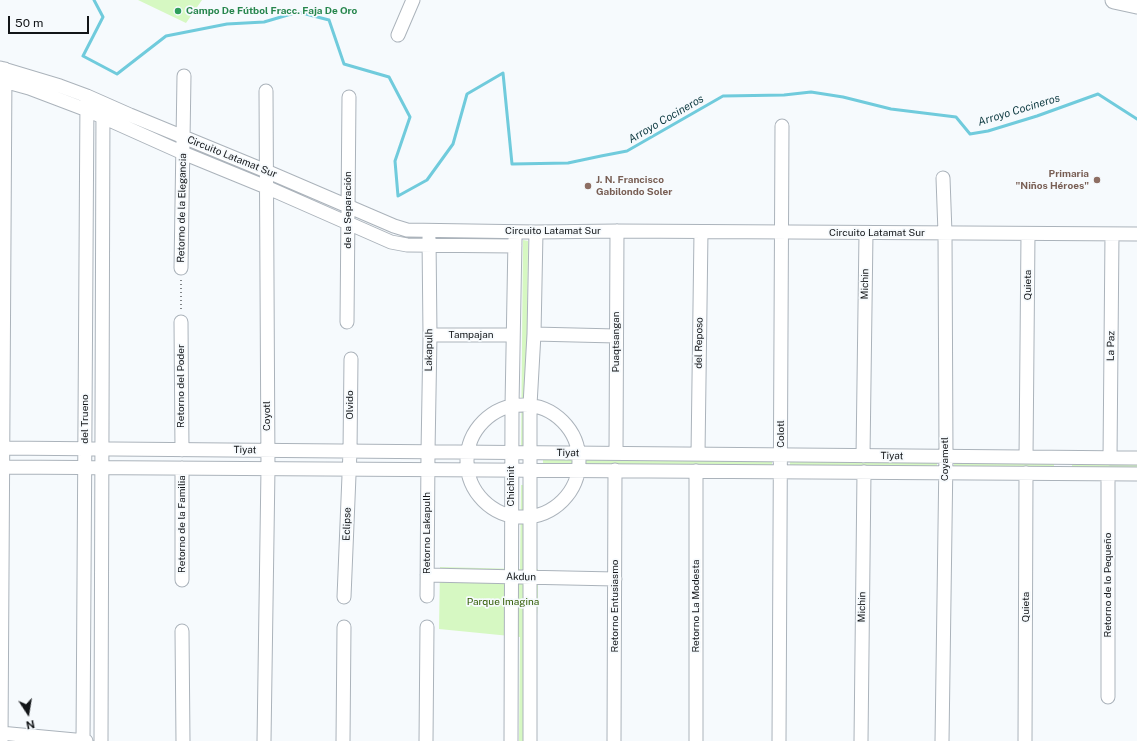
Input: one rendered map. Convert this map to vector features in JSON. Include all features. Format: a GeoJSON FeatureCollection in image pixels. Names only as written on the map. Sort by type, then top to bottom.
{"type":"FeatureCollection","features":[{"type":"Feature","properties":{"kind":"main road"},"geometry":{"type":"LineString","coordinates":[[1114,0],[1137,5]]}},
{"type":"Feature","properties":{"kind":"street"},"geometry":{"type":"LineString","coordinates":[[398,35],[413,0]]}},
{"type":"Feature","properties":{"kind":"street"},"geometry":{"type":"LineString","coordinates":[[2,74],[1,736],[86,741]]}},
{"type":"Feature","properties":{"kind":"street","name":"Circuito Latamat Sur"},"geometry":{"type":"LineString","coordinates":[[2,74],[60,86],[87,96],[394,226],[408,230],[536,232],[617,231],[1137,234]]}},
{"type":"Feature","properties":{"kind":"street","name":"Circuito Latamat Sur"},"geometry":{"type":"LineString","coordinates":[[2,74],[29,88],[87,110],[183,153],[266,187],[391,242],[407,245],[429,246],[515,246]]}},
{"type":"Feature","properties":{"kind":"street","name":"Retorno de la Elegancia"},"geometry":{"type":"LineString","coordinates":[[181,268],[184,76]]}},
{"type":"Feature","properties":{"kind":"street","name":"Coyotl"},"geometry":{"type":"LineString","coordinates":[[264,741],[268,468],[266,91]]}},
{"type":"Feature","properties":{"kind":"street","name":"del Trueno"},"geometry":{"type":"LineString","coordinates":[[83,741],[87,96]]}},
{"type":"Feature","properties":{"kind":"street","name":"de la Separación"},"geometry":{"type":"LineString","coordinates":[[347,322],[349,97]]}},
{"type":"Feature","properties":{"kind":"street","name":"del Trueno"},"geometry":{"type":"LineString","coordinates":[[101,741],[103,104]]}},
{"type":"Feature","properties":{"kind":"street","name":"Colotl"},"geometry":{"type":"LineString","coordinates":[[779,741],[782,126]]}},
{"type":"Feature","properties":{"kind":"street","name":"Coyametl"},"geometry":{"type":"LineString","coordinates":[[942,741],[946,456],[943,178]]}},
{"type":"Feature","properties":{"kind":"street","name":"Lakapulh"},"geometry":{"type":"LineString","coordinates":[[428,469],[430,336],[429,230]]}},
{"type":"Feature","properties":{"kind":"street","name":"Chichinit"},"geometry":{"type":"LineString","coordinates":[[511,741],[512,336],[515,231]]}},
{"type":"Feature","properties":{"kind":"street","name":"Puaqtsangan"},"geometry":{"type":"LineString","coordinates":[[616,453],[617,231]]}},
{"type":"Feature","properties":{"kind":"street","name":"Chichinit"},"geometry":{"type":"LineString","coordinates":[[530,741],[530,405],[534,334],[536,232]]}},
{"type":"Feature","properties":{"kind":"street","name":"del Reposo"},"geometry":{"type":"LineString","coordinates":[[698,454],[701,232]]}},
{"type":"Feature","properties":{"kind":"street","name":"Michin"},"geometry":{"type":"LineString","coordinates":[[863,456],[866,233]]}},
{"type":"Feature","properties":{"kind":"street","name":"Quieta"},"geometry":{"type":"LineString","coordinates":[[1026,457],[1028,234]]}},
{"type":"Feature","properties":{"kind":"street","name":"La Paz"},"geometry":{"type":"LineString","coordinates":[[1110,458],[1112,234]]}},
{"type":"Feature","properties":{"kind":"street","name":"Retorno del Poder"},"geometry":{"type":"LineString","coordinates":[[181,322],[182,450]]}},
{"type":"Feature","properties":{"kind":"street"},"geometry":{"type":"LineString","coordinates":[[534,334],[616,336]]}},
{"type":"Feature","properties":{"kind":"street","name":"Tampajan"},"geometry":{"type":"LineString","coordinates":[[430,336],[512,336]]}},
{"type":"Feature","properties":{"kind":"street","name":"Olvido"},"geometry":{"type":"LineString","coordinates":[[350,451],[351,359]]}},
{"type":"Feature","properties":{"kind":"street"},"geometry":{"type":"LineString","coordinates":[[521,404],[530,405],[548,410],[563,420],[574,434],[580,453],[580,470],[574,488],[562,502],[547,512],[530,518],[511,517],[495,511],[482,500],[472,486],[467,470],[467,452],[476,430],[491,414],[512,406],[521,404]]}},
{"type":"Feature","properties":{"kind":"street","name":"Tiyat"},"geometry":{"type":"LineString","coordinates":[[1,448],[1137,458]]}},
{"type":"Feature","properties":{"kind":"street","name":"Eclipse"},"geometry":{"type":"LineString","coordinates":[[344,597],[350,451]]}},
{"type":"Feature","properties":{"kind":"street"},"geometry":{"type":"LineString","coordinates":[[666,471],[667,454]]}},
{"type":"Feature","properties":{"kind":"street"},"geometry":{"type":"LineString","coordinates":[[1064,473],[1065,457]]}},
{"type":"Feature","properties":{"kind":"street","name":"Tiyat"},"geometry":{"type":"LineString","coordinates":[[1,467],[1137,474]]}},
{"type":"Feature","properties":{"kind":"street","name":"Retorno de la Familia"},"geometry":{"type":"LineString","coordinates":[[182,468],[182,580]]}},
{"type":"Feature","properties":{"kind":"street","name":"Retorno Lakapulh"},"geometry":{"type":"LineString","coordinates":[[427,596],[428,469]]}},
{"type":"Feature","properties":{"kind":"street","name":"Retorno Entusiasmo"},"geometry":{"type":"LineString","coordinates":[[614,741],[615,470]]}},
{"type":"Feature","properties":{"kind":"street","name":"Retorno La Modesta"},"geometry":{"type":"LineString","coordinates":[[696,471],[696,741]]}},
{"type":"Feature","properties":{"kind":"street","name":"Michin"},"geometry":{"type":"LineString","coordinates":[[861,741],[864,472]]}},
{"type":"Feature","properties":{"kind":"street","name":"Quieta"},"geometry":{"type":"LineString","coordinates":[[1025,741],[1026,473]]}},
{"type":"Feature","properties":{"kind":"street","name":"Retorno de lo Pequeño"},"geometry":{"type":"LineString","coordinates":[[1108,474],[1108,697]]}},
{"type":"Feature","properties":{"kind":"street","name":"Akdun"},"geometry":{"type":"LineString","coordinates":[[427,575],[615,579]]}},
{"type":"Feature","properties":{"kind":"street"},"geometry":{"type":"LineString","coordinates":[[343,741],[344,627]]}},
{"type":"Feature","properties":{"kind":"street"},"geometry":{"type":"LineString","coordinates":[[426,741],[427,628]]}},
{"type":"Feature","properties":{"kind":"street"},"geometry":{"type":"LineString","coordinates":[[182,630],[183,741]]}},
{"type":"Feature","properties":{"kind":"path"},"geometry":{"type":"LineString","coordinates":[[181,268],[181,322]]}},
{"type":"Feature","properties":{"kind":"green space","name":"Campo De Fútbol Fracc. Faja De Oro"},"geometry":{"type":"Polygon","coordinates":[[[138,0],[202,0],[186,23],[138,0]]]}},
{"type":"Feature","properties":{"kind":"green space"},"geometry":{"type":"Polygon","coordinates":[[[523,240],[528,241],[526,450],[521,450],[523,240]]]}},
{"type":"Feature","properties":{"kind":"green space"},"geometry":{"type":"Polygon","coordinates":[[[543,459],[772,460],[772,467],[543,465],[543,459]]]}},
{"type":"Feature","properties":{"kind":"green space"},"geometry":{"type":"Polygon","coordinates":[[[790,461],[937,462],[937,469],[790,468],[790,461]]]}},
{"type":"Feature","properties":{"kind":"green space"},"geometry":{"type":"Polygon","coordinates":[[[954,463],[1054,464],[1054,470],[954,469],[954,463]]]}},
{"type":"Feature","properties":{"kind":"green space"},"geometry":{"type":"Polygon","coordinates":[[[1072,465],[1137,465],[1137,471],[1072,471],[1072,465]]]}},
{"type":"Feature","properties":{"kind":"green space","name":"Parque Imagina"},"geometry":{"type":"Polygon","coordinates":[[[521,485],[526,485],[525,569],[538,569],[538,604],[524,741],[519,741],[520,637],[439,629],[440,567],[520,569],[521,485]]]}},
{"type":"Feature","properties":{"kind":"waterway","name":"Arroyo Cocineros"},"geometry":{"type":"LineString","coordinates":[[94,0],[103,17],[83,56],[117,74],[166,36],[227,24],[264,22],[298,12],[329,20],[344,64],[389,77],[410,117],[395,161],[398,196],[427,180],[453,144],[467,94],[503,73],[512,164],[568,163],[627,151],[723,96],[784,95],[811,92],[843,97],[891,109],[956,117],[970,134],[988,131],[1037,116],[1098,94],[1137,119]]}},
{"type":"Feature","properties":{"kind":"place","name":"Campo De Fútbol Fracc. Faja De Oro"},"geometry":{"type":"Point","coordinates":[178,11]}},
{"type":"Feature","properties":{"kind":"place","name":"Primaria \"Niños Héroes\""},"geometry":{"type":"Point","coordinates":[1097,180]}},
{"type":"Feature","properties":{"kind":"place","name":"J. N. Francisco Gabilondo Soler"},"geometry":{"type":"Point","coordinates":[588,186]}}]}
